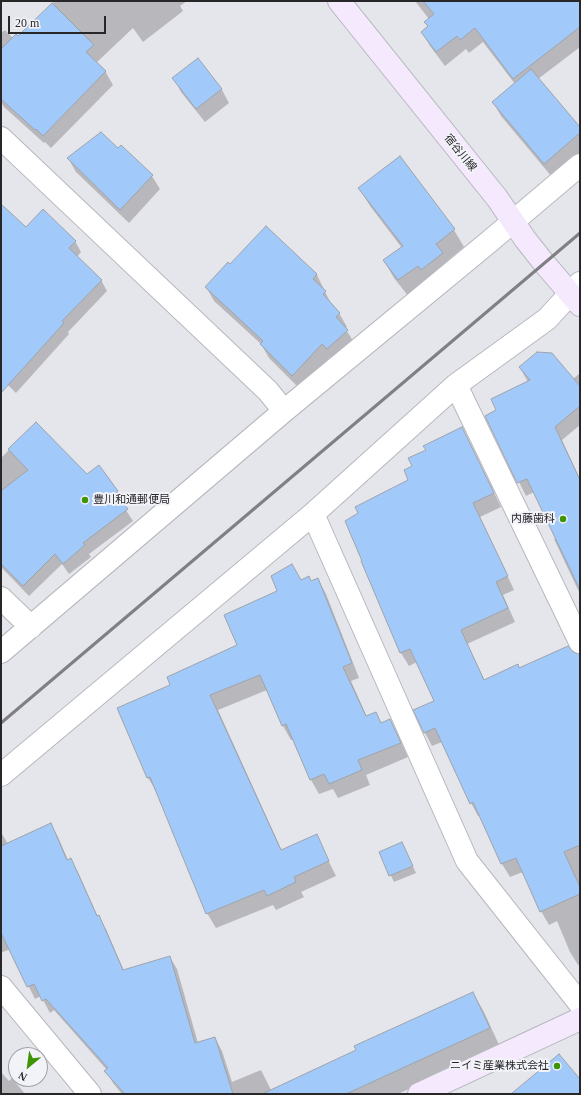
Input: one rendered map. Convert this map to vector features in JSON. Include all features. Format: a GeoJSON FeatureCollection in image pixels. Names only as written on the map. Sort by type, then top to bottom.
{"type":"FeatureCollection","features":[{"type":"Feature","properties":{"kind":"main road","name":"宿谷川線"},"geometry":{"type":"LineString","coordinates":[[339,1],[497,198],[544,263],[577,294]]}},
{"type":"Feature","properties":{"kind":"main road"},"geometry":{"type":"LineString","coordinates":[[419,1094],[580,1019]]}},
{"type":"Feature","properties":{"kind":"street"},"geometry":{"type":"LineString","coordinates":[[1,138],[268,391],[284,411]]}},
{"type":"Feature","properties":{"kind":"street"},"geometry":{"type":"LineString","coordinates":[[1,652],[284,411],[580,165]]}},
{"type":"Feature","properties":{"kind":"street"},"geometry":{"type":"LineString","coordinates":[[1,775],[313,514],[456,385],[547,319],[577,294]]}},
{"type":"Feature","properties":{"kind":"street"},"geometry":{"type":"LineString","coordinates":[[456,385],[580,642]]}},
{"type":"Feature","properties":{"kind":"street"},"geometry":{"type":"LineString","coordinates":[[313,514],[467,861],[580,1004]]}},
{"type":"Feature","properties":{"kind":"street"},"geometry":{"type":"LineString","coordinates":[[1,598],[31,627]]}},
{"type":"Feature","properties":{"kind":"street"},"geometry":{"type":"LineString","coordinates":[[1,987],[90,1094]]}},
{"type":"Feature","properties":{"kind":"building"},"geometry":{"type":"Polygon","coordinates":[[[423,1],[580,1],[580,27],[513,79],[475,28],[460,40],[457,36],[436,52],[421,32],[428,26],[424,22],[434,14],[423,1]]]}},
{"type":"Feature","properties":{"kind":"building"},"geometry":{"type":"Polygon","coordinates":[[[52,3],[94,45],[86,52],[106,71],[43,136],[1,99],[1,49],[16,34],[18,36],[52,3]]]}},
{"type":"Feature","properties":{"kind":"building"},"geometry":{"type":"Polygon","coordinates":[[[198,58],[222,89],[196,109],[172,78],[198,58]]]}},
{"type":"Feature","properties":{"kind":"building"},"geometry":{"type":"Polygon","coordinates":[[[531,69],[580,127],[580,133],[544,164],[492,102],[531,69]]]}},
{"type":"Feature","properties":{"kind":"building"},"geometry":{"type":"Polygon","coordinates":[[[101,132],[118,148],[121,145],[153,175],[120,210],[67,158],[101,132]]]}},
{"type":"Feature","properties":{"kind":"building"},"geometry":{"type":"Polygon","coordinates":[[[400,156],[455,229],[436,244],[443,253],[421,270],[418,266],[398,280],[383,260],[403,246],[358,188],[400,156]]]}},
{"type":"Feature","properties":{"kind":"building"},"geometry":{"type":"Polygon","coordinates":[[[1,204],[26,227],[43,209],[76,241],[69,248],[102,280],[62,321],[64,323],[1,393],[1,204]]]}},
{"type":"Feature","properties":{"kind":"building"},"geometry":{"type":"Polygon","coordinates":[[[266,226],[317,274],[313,279],[326,291],[323,294],[340,313],[336,317],[348,330],[327,349],[322,344],[292,376],[260,344],[263,341],[205,287],[228,262],[230,264],[266,226]]]}},
{"type":"Feature","properties":{"kind":"building"},"geometry":{"type":"Polygon","coordinates":[[[537,352],[552,353],[580,386],[580,406],[555,427],[580,480],[580,590],[527,479],[517,483],[485,416],[496,410],[491,399],[530,380],[519,367],[537,352]]]}},
{"type":"Feature","properties":{"kind":"building"},"geometry":{"type":"Polygon","coordinates":[[[36,422],[87,474],[99,465],[118,491],[116,493],[128,509],[83,543],[85,545],[63,564],[55,554],[23,586],[1,564],[1,491],[28,470],[8,449],[36,422]]]}},
{"type":"Feature","properties":{"kind":"building"},"geometry":{"type":"Polygon","coordinates":[[[462,427],[494,493],[473,503],[508,576],[496,582],[508,608],[461,630],[484,680],[518,664],[519,668],[568,646],[573,652],[580,654],[580,845],[564,852],[580,887],[580,894],[540,912],[516,858],[501,864],[473,802],[470,804],[435,728],[424,733],[413,710],[434,701],[410,649],[400,653],[345,521],[358,513],[355,507],[408,480],[404,470],[412,466],[408,458],[426,450],[423,446],[462,427]]]}},
{"type":"Feature","properties":{"kind":"building"},"geometry":{"type":"Polygon","coordinates":[[[292,564],[301,580],[309,576],[311,581],[318,578],[352,663],[343,667],[366,716],[376,712],[381,723],[390,719],[401,743],[358,760],[362,770],[329,784],[324,774],[310,780],[286,724],[282,726],[260,675],[210,695],[281,850],[317,834],[329,861],[294,877],[296,882],[267,896],[264,890],[206,914],[150,777],[147,778],[117,708],[170,685],[167,677],[237,645],[224,615],[277,591],[271,576],[292,564]]]}},
{"type":"Feature","properties":{"kind":"building"},"geometry":{"type":"Polygon","coordinates":[[[51,823],[67,860],[71,858],[97,916],[99,915],[123,970],[170,956],[195,1043],[215,1037],[233,1094],[125,1094],[104,1071],[108,1068],[46,999],[42,1001],[34,984],[27,987],[1,933],[1,846],[51,823]]]}},
{"type":"Feature","properties":{"kind":"building"},"geometry":{"type":"Polygon","coordinates":[[[402,842],[413,866],[389,876],[379,852],[402,842]]]}},
{"type":"Feature","properties":{"kind":"building"},"geometry":{"type":"Polygon","coordinates":[[[473,992],[490,1028],[346,1094],[262,1094],[356,1050],[354,1046],[473,992]]]}},
{"type":"Feature","properties":{"kind":"building","name":"ニイミ産業株式会社"},"geometry":{"type":"Polygon","coordinates":[[[559,1054],[580,1079],[580,1094],[511,1094],[559,1054]]]}},
{"type":"Feature","properties":{"kind":"railway"},"geometry":{"type":"LineString","coordinates":[[1,723],[580,233]]}},
{"type":"Feature","properties":{"kind":"place","name":"豊川和通郵便局"},"geometry":{"type":"Point","coordinates":[85,500]}},
{"type":"Feature","properties":{"kind":"place","name":"内藤歯科"},"geometry":{"type":"Point","coordinates":[563,519]}},
{"type":"Feature","properties":{"kind":"place","name":"ニイミ産業株式会社"},"geometry":{"type":"Point","coordinates":[557,1066]}}]}
